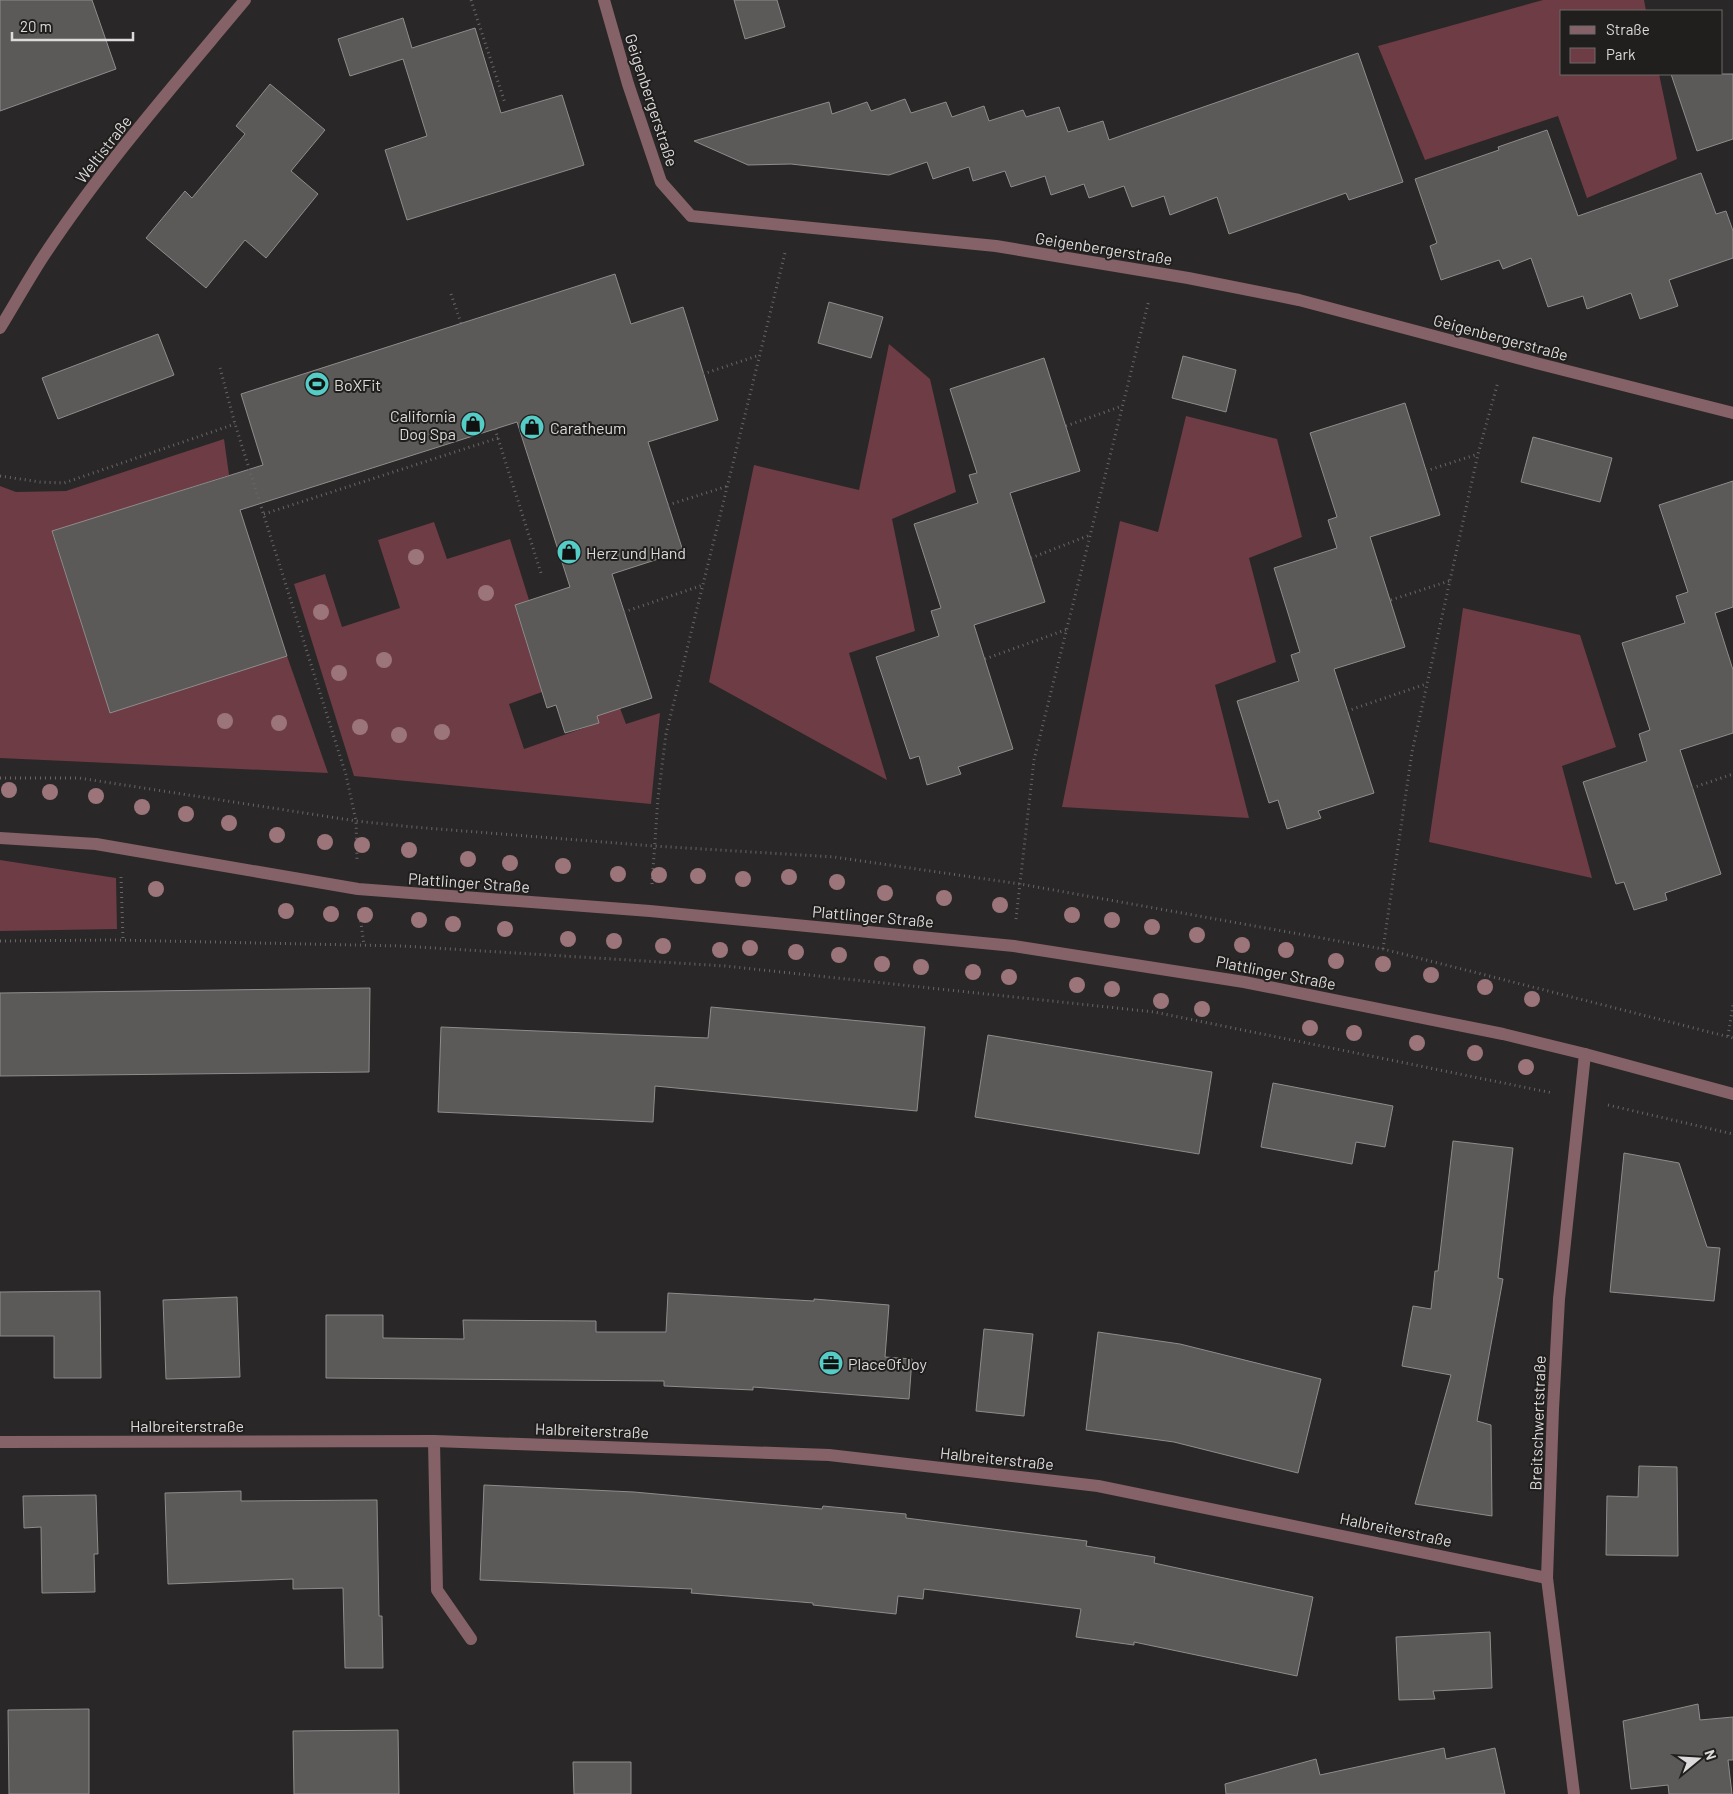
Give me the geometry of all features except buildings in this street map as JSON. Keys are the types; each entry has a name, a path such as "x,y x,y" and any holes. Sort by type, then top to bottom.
{"street":[{"name":"Weltistraße","path":"0,328 41,259 100,178 166,94 245,0"},
{"name":"Geigenbergerstraße","path":"604,0 628,84 661,182 691,216 996,246 1299,300 1733,413"},
{"name":"Plattlinger Straße","path":"0,838 96,844 358,890 650,912 1014,946 1244,982 1503,1034 1733,1094"},
{"name":"Breitschwertstraße","path":"1574,1794 1547,1578 1559,1299 1585,1054"},
{"name":"Halbreiterstraße","path":"0,1442 434,1441 829,1455 1098,1486 1547,1578"},
{"path":"434,1441 437,1590 471,1639"}],"path":[{"path":"471,0 505,103"},
{"path":"650,912 658,798 666,734 792,225"},
{"path":"1014,946 1034,760 1156,273"},
{"path":"451,294 461,324"},
{"path":"703,374 760,355"},
{"path":"1383,949 1412,752 1426,684 1478,454 1506,355"},
{"path":"220,368 235,424 346,775 356,821 358,890 364,945"},
{"path":"1066,426 1122,406"},
{"path":"0,476 40,482 64,483 235,424"},
{"path":"495,428 541,573"},
{"path":"264,514 498,438"},
{"path":"1426,471 1478,454"},
{"path":"668,504 728,486"},
{"path":"1031,558 1090,535"},
{"path":"1391,600 1450,580"},
{"path":"624,612 703,585"},
{"path":"985,659 1068,629"},
{"path":"1347,711 1426,684"},
{"path":"1692,788 1733,774"},
{"path":"0,778 79,778 356,821 654,846 834,857 1020,884 1383,949 1733,1038"},
{"path":"120,848 123,941"},
{"path":"0,941 123,941 402,946 726,966 1154,1012 1579,1098 1733,1134"},
{"path":"1728,1036 1733,1005"}],"green space":[{"path":"1543,0 1644,0 1646,10 1560,10 1560,75 1659,75 1677,159 1587,198 1558,116 1425,160 1378,46"},
{"path":"889,344 930,379 956,492 892,519 915,631 849,653 887,780 709,682 754,465 859,490"},
{"path":"1186,416 1277,439 1302,537 1249,558 1276,662 1215,685 1249,818 1062,807 1120,521 1158,532"},
{"path":"224,439 229,475 52,532 110,712 287,656 328,773 0,758 0,486 16,492 66,491"},
{"path":"434,522 447,559 510,539 529,600 515,606 542,692 509,704 524,749 598,723 595,710 618,703 626,724 660,713 651,804 354,776 294,584 325,574 342,627 400,608 378,540"},
{"path":"1463,608 1580,635 1616,747 1562,766 1592,878 1429,842"},
{"path":"0,860 116,878 117,929 0,931"}],"place":[{"name":"BoXFit","path":"317,384"},
{"name":"California Dog Spa","path":"473,424"},
{"name":"Caratheum","path":"532,427"},
{"name":"Herz und Hand","path":"569,552"},
{"name":"PlaceOfJoy","path":"831,1363"}]}
